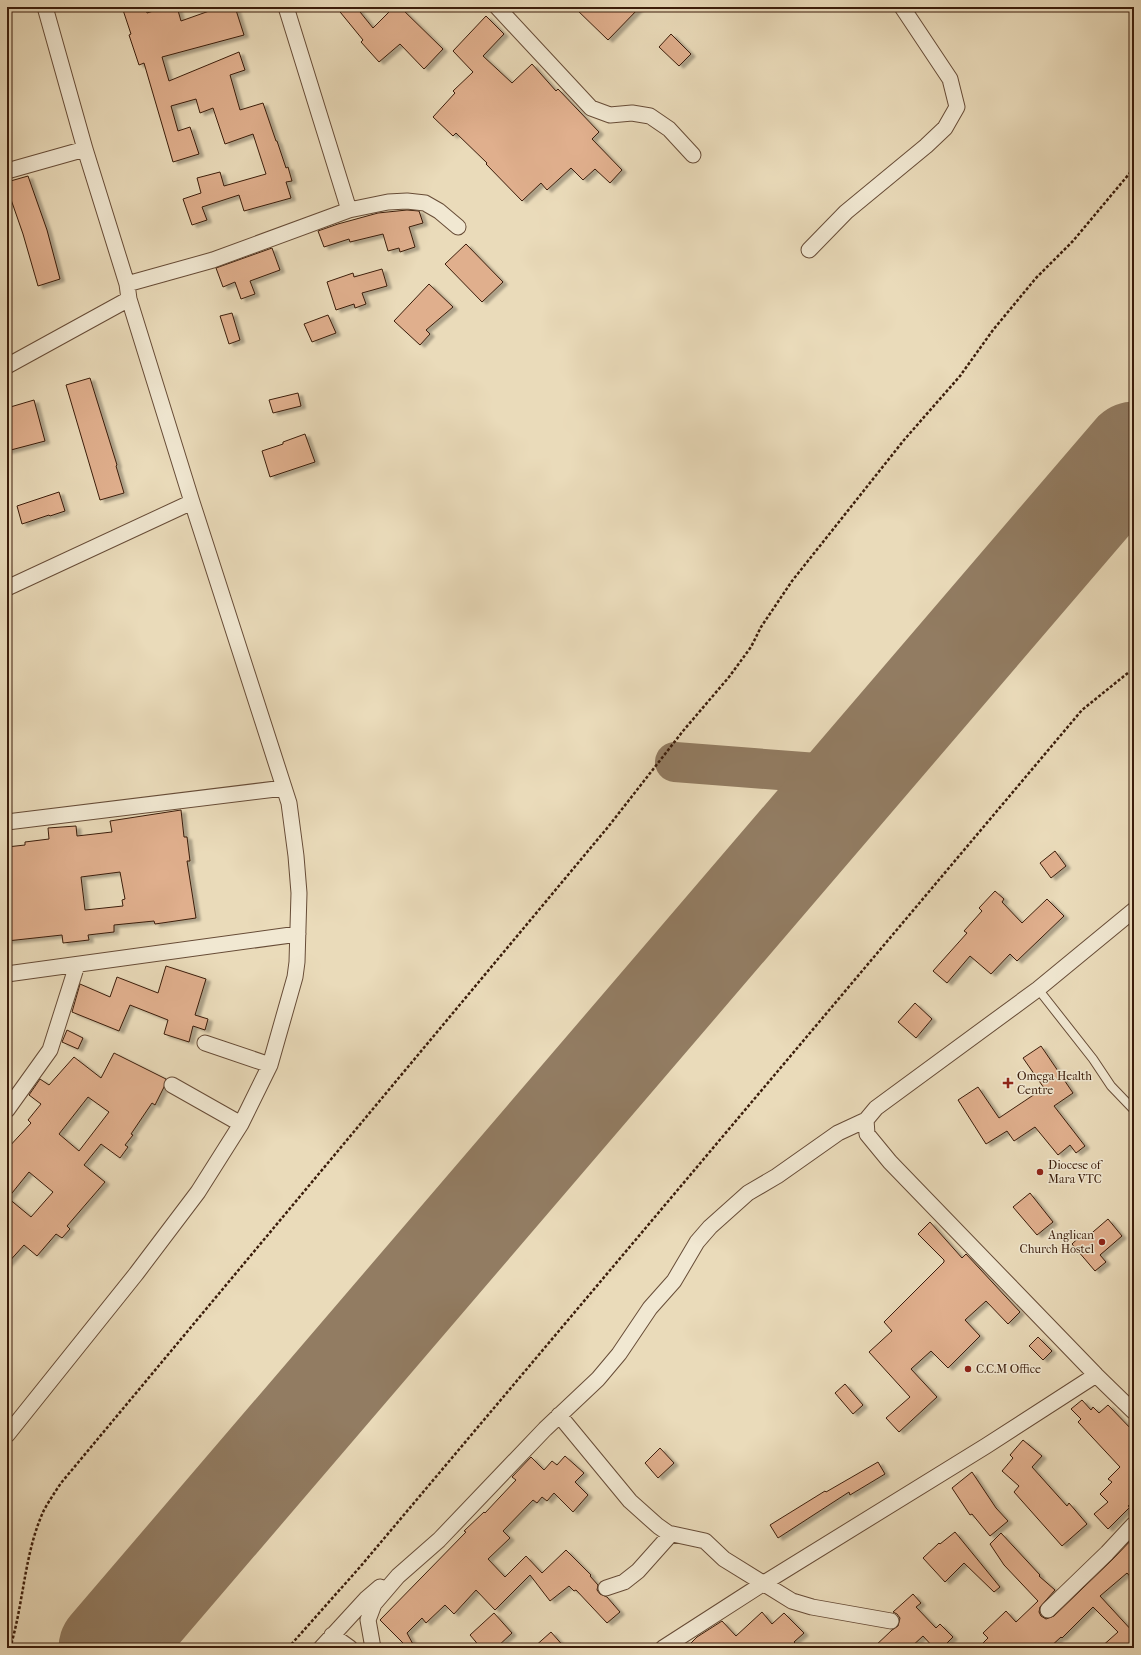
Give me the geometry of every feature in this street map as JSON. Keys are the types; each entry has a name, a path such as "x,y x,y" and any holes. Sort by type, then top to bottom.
{"street":[{"path":"10,1424 136,1274 198,1192 241,1124 270,1064 295,977 299,893 289,803 192,502 129,299 127,284 85,149 44,7"},
{"path":"286,7 349,210"},
{"path":"497,7 591,108 610,115 632,113 650,116 669,129 693,155"},
{"path":"809,250 846,212 926,146 945,128 957,107 950,79 902,7"},
{"path":"7,171 85,149"},
{"path":"127,284 214,260 349,210 388,202 407,201 425,203 439,211 458,227"},
{"path":"7,366 129,299"},
{"path":"7,588 192,502"},
{"path":"7,822 284,788"},
{"path":"373,1648 368,1620 374,1604 398,1576 439,1540 558,1415 598,1379 613,1362 650,1308 674,1281 697,1242 715,1222 748,1193 777,1176 838,1133 866,1120 876,1108 1038,989 1134,911"},
{"path":"7,974 298,934"},
{"path":"7,1110 50,1050 77,965"},
{"path":"205,1043 270,1064"},
{"path":"172,1085 241,1124"},
{"path":"866,1120 867,1134 890,1162 1096,1375 1134,1412"},
{"path":"663,1648 764,1583 986,1446 1096,1375"},
{"path":"558,1415 630,1501 658,1526 671,1534 705,1541 724,1559 792,1602 890,1621"},
{"path":"1048,1610 1107,1553 1134,1524"},
{"path":"606,1588 624,1582 635,1574 646,1564 671,1534"},
{"path":"321,1648 377,1588 398,1576"},
{"path":"332,1635 350,1648"}],"lane":[{"path":"1038,989 1093,1060 1111,1086 1134,1110"}],"path":[{"path":"10,1648 15,1632 34,1536 44,1509 61,1484 608,827 683,731 729,677 752,647 761,627 792,581 904,440 960,376 993,330 1036,278 1074,242 1134,168"},
{"path":"288,1648 365,1561 1082,710 1134,668"}],"building":[{"path":"122,7 145,7 147,13 166,7 177,7 181,21 212,10 211,7 235,7 244,35 162,57 169,81 239,52 245,70 230,75 240,110 263,103 286,168 288,167 292,181 286,182 291,198 244,211 239,195 202,207 207,220 192,225 183,199 201,193 197,178 220,172 224,186 266,174 253,134 225,144 213,108 200,113 196,99 171,106 178,131 190,127 199,154 173,162 144,63 139,65"},
{"path":"336,7 356,7 373,28 394,7 400,7 443,49 424,69 400,44 379,62 361,42 363,40"},
{"path":"574,7 640,7 608,40"},
{"path":"486,16 504,34 483,56 512,83 532,64 556,91 558,89 599,132 592,139 622,170 610,183 595,169 583,180 571,168 547,190 541,183 522,201 486,164 487,163 456,133 453,136 433,117 455,93 453,91 473,72 453,51"},
{"path":"671,34 691,54 679,66 659,47"},
{"path":"28,176 47,230 60,279 38,286 23,234 7,188 7,182"},
{"path":"407,210 419,211 423,223 409,227 415,247 400,252 399,248 388,251 383,234 350,242 349,239 324,247 318,231 378,213"},
{"path":"466,244 503,282 482,302 445,264"},
{"path":"272,248 280,270 250,281 255,294 241,299 235,282 223,287 216,268"},
{"path":"382,269 387,286 362,293 366,304 355,308 354,304 336,310 327,282 353,273 354,277"},
{"path":"429,284 453,307 426,330 430,334 420,345 394,321"},
{"path":"232,313 240,340 229,344 220,316"},
{"path":"328,315 336,333 312,342 304,324"},
{"path":"90,378 117,465 116,466 124,493 100,500 66,385"},
{"path":"298,393 301,406 273,413 269,400"},
{"path":"34,400 45,441 7,451 7,408"},
{"path":"305,434 315,462 270,477 262,451 283,444 283,442"},
{"path":"59,492 65,511 22,524 17,506"},
{"path":"181,810 184,837 187,837 190,861 187,861 196,918 155,924 154,921 114,925 114,932 88,935 89,940 63,943 62,935 7,941 7,847 25,845 25,842 49,839 48,828 76,826 77,836 112,832 110,821","holes":["120,872 125,899 122,900 123,906 85,910 81,877"]},
{"path":"1055,851 1066,866 1051,878 1040,863"},
{"path":"995,891 1004,899 1002,902 1022,923 1047,899 1064,916 1017,961 1010,954 991,974 970,956 947,983 933,971 967,933 964,931 982,911 979,908"},
{"path":"166,966 206,979 195,1015 208,1019 205,1030 193,1026 189,1042 164,1034 168,1020 130,1005 119,1031 72,1012 80,984 110,997 117,977 158,993"},
{"path":"915,1003 932,1019 916,1038 898,1022"},
{"path":"67,1030 83,1038 78,1049 62,1042"},
{"path":"1041,1046 1073,1093 1054,1106 1085,1146 1076,1153 1070,1145 1058,1155 1035,1127 1014,1141 1007,1131 986,1144 958,1100 978,1087 999,1118 1044,1088 1023,1058"},
{"path":"114,1053 166,1079 164,1087 155,1105 152,1103 131,1134 133,1135 125,1145 128,1147 120,1158 101,1144 84,1165 105,1182 67,1226 70,1229 62,1238 56,1234 37,1256 24,1245 7,1264 7,1149 31,1123 28,1120 41,1104 29,1095 40,1079 49,1085 74,1057 101,1078","holes":["88,1097 109,1112 79,1151 59,1134","29,1172 53,1192 31,1217 8,1198"]},
{"path":"1030,1193 1053,1222 1037,1235 1013,1207"},
{"path":"1108,1219 1122,1236 1100,1255 1106,1262 1095,1271 1072,1244 1083,1234 1086,1238"},
{"path":"930,1222 962,1258 966,1254 1020,1312 1008,1324 986,1301 965,1320 980,1336 948,1368 931,1351 911,1369 937,1397 899,1432 886,1418 910,1397 869,1352 892,1331 884,1322 944,1262 944,1260 918,1234"},
{"path":"1038,1337 1052,1351 1043,1360 1029,1346"},
{"path":"845,1384 863,1405 853,1414 835,1393"},
{"path":"1082,1400 1091,1410 1093,1407 1099,1413 1108,1405 1134,1432 1134,1501 1108,1529 1094,1514 1108,1502 1100,1494 1112,1482 1108,1479 1120,1467 1078,1422 1081,1419 1071,1409"},
{"path":"1023,1440 1042,1456 1032,1467 1067,1506 1069,1503 1087,1524 1062,1546 1014,1492 1019,1486 1002,1471 1013,1458 1010,1455"},
{"path":"660,1448 674,1463 658,1478 645,1463"},
{"path":"565,1456 584,1473 575,1482 588,1495 573,1512 554,1493 547,1501 542,1497 537,1503 533,1500 503,1531 510,1538 488,1559 505,1577 526,1556 542,1573 566,1550 591,1575 590,1576 598,1585 597,1590 600,1594 607,1597 620,1612 607,1623 576,1590 574,1591 569,1586 550,1601 530,1575 495,1610 476,1590 454,1614 445,1605 426,1623 422,1618 407,1633 415,1648 408,1648 380,1620 466,1532 464,1531 484,1512 485,1513 516,1480 512,1477 531,1457 544,1470 552,1461 557,1465"},
{"path":"878,1462 885,1474 850,1495 849,1492 778,1538 770,1525 825,1491 826,1492"},
{"path":"972,1472 996,1508 1008,1521 990,1536 972,1514 970,1515 952,1488"},
{"path":"955,1532 1000,1587 994,1592 964,1563 945,1582 923,1558 939,1543 940,1544"},
{"path":"1001,1533 1040,1575 1039,1576 1055,1590 1040,1607 1039,1612 1041,1616 1046,1619 1054,1616 1134,1537 1134,1581 1127,1573 1100,1596 1134,1633 1134,1648 1100,1648 1118,1632 1093,1607 1062,1638 1061,1637 1049,1648 978,1648 988,1638 983,1633 1006,1611 1016,1622 1038,1601 1004,1565 990,1544"},
{"path":"913,1594 921,1603 916,1607 936,1628 940,1624 953,1637 942,1648 934,1648 923,1636 910,1648 873,1648 898,1626 900,1618 893,1612"},
{"path":"762,1612 772,1624 784,1613 804,1633 794,1642 800,1648 686,1648 697,1637 722,1621 736,1636"},
{"path":"494,1613 512,1633 496,1648 481,1648 470,1635"},
{"path":"551,1632 565,1648 533,1648"}],"taxiway":[{"path":"675,762 856,776"}],"runway":[{"path":"109,1648 1134,452"}],"place":[{"name":"Omega Health Centre","path":"1008,1083"},
{"name":"Diocese of Mara VTC","path":"1040,1172"},
{"name":"Anglican Church Hostel","path":"1102,1242"},
{"name":"C.C.M Office","path":"968,1369"}]}
